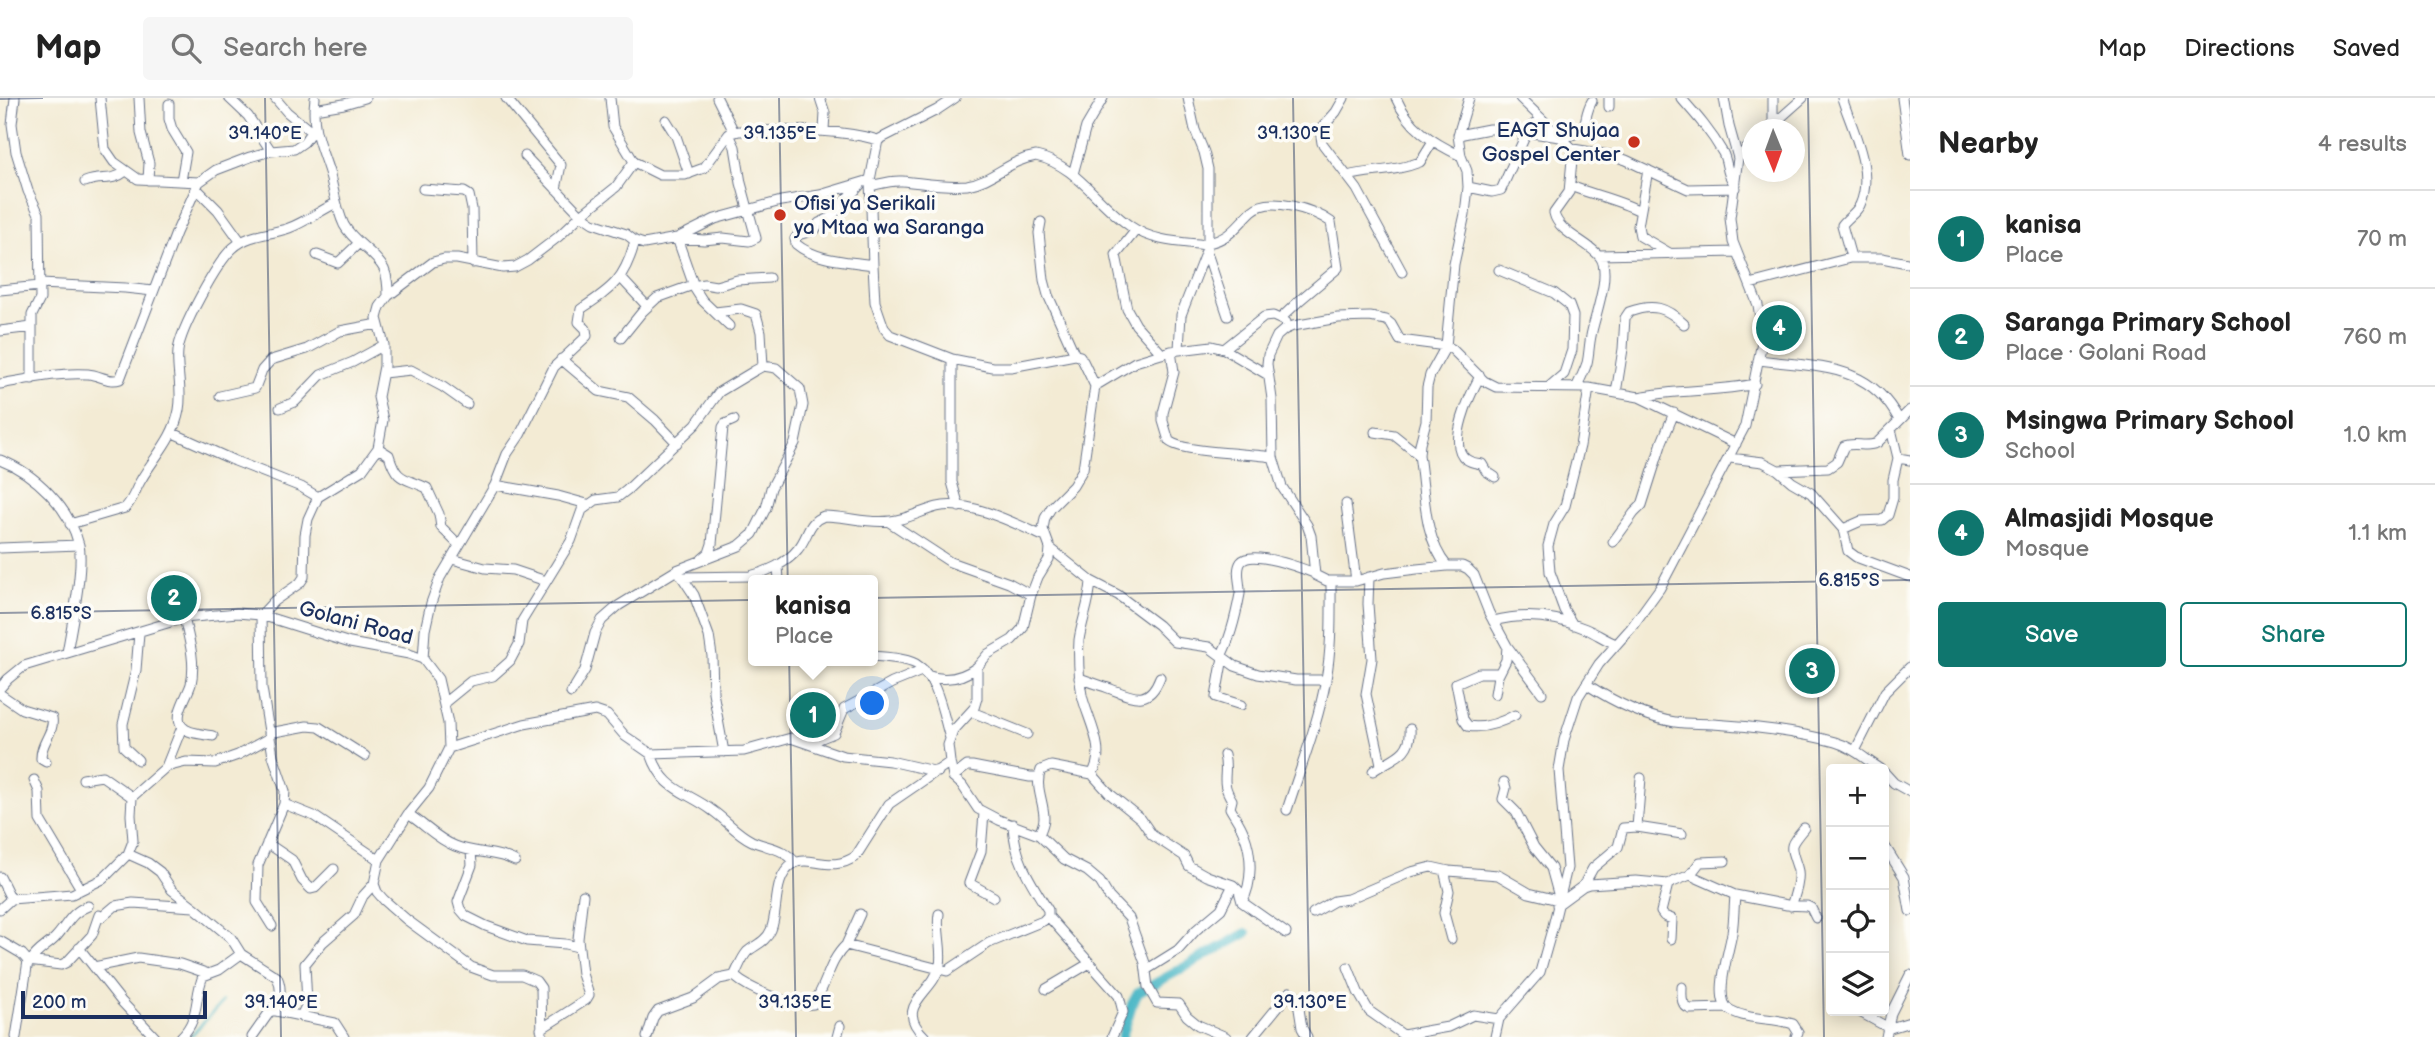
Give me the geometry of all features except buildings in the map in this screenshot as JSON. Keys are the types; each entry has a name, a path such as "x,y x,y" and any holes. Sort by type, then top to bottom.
{"street":[{"path":"15,98 12,124 16,152 28,191 39,214 40,299 32,315 32,379"},
{"path":"100,98 105,149 114,162 138,179 181,181 197,185 241,242"},
{"path":"139,98 141,133 149,163 148,180"},
{"path":"229,98 248,116 271,151"},
{"path":"275,98 313,134 328,169 344,225 358,244 383,268 388,296"},
{"path":"0,384 70,374 91,374 111,381 120,379 197,185 216,170 271,151 294,149 304,142 313,134 315,98"},
{"path":"314,109 366,98"},
{"path":"506,98 561,164 556,189"},
{"path":"610,98 613,127 634,162 660,175 689,174 704,168 731,133"},
{"path":"677,238 754,241 756,235 747,211 735,146 717,98"},
{"path":"820,98 825,113 824,130"},
{"path":"731,133 824,130 878,140 955,98"},
{"path":"1073,174 1086,127 1103,98"},
{"path":"1188,98 1208,169 1207,246 1228,316"},
{"path":"1345,98 1320,130 1322,143 1370,209 1402,272"},
{"path":"1396,98 1405,116 1416,129 1461,156"},
{"path":"1447,566 1438,555 1432,540 1419,455 1426,421 1427,387 1446,346 1454,264 1465,214 1467,171 1461,156 1458,135 1469,98"},
{"path":"1520,98 1573,149 1610,155 1688,189 1735,186"},
{"path":"1681,98 1710,130 1726,158 1729,177 1735,186"},
{"path":"1495,1037 1499,1019 1540,972 1567,868 1559,770 1573,709 1586,684 1660,588 1745,426 1763,337 1758,305 1733,243 1730,218 1738,158 1724,98"},
{"path":"1771,119 1773,98"},
{"path":"1779,119 1803,98"},
{"path":"1842,98 1859,142 1863,164 1864,188 1860,205 1842,225 1851,257"},
{"path":"1902,98 1907,115 1910,151"},
{"path":"1458,135 1489,129 1561,138 1575,135 1583,127 1592,101"},
{"path":"169,104 172,129 186,152 181,181"},
{"path":"1468,187 1492,192 1501,190 1527,132 1541,118"},
{"path":"666,120 676,136 689,174"},
{"path":"878,140 867,183 875,302 884,328 890,335 953,359 992,367 1011,367 1080,356 1095,386 1083,469 1073,486 1045,518 1045,537 1050,548 1091,581 1118,595 1158,625 1175,642 1209,648 1235,666 1258,674 1296,680 1326,680"},
{"path":"1347,176 1411,166 1420,162 1433,141"},
{"path":"1573,149 1570,186 1554,213 1555,219 1599,255 1603,266 1600,304 1591,335 1588,360 1576,388"},
{"path":"1738,158 1742,154"},
{"path":"525,156 581,215 593,223 626,234 635,242 652,244 677,238 715,219 781,201 820,195 867,183 903,181 955,186 979,182 995,176 1014,162 1036,156 1073,174 1111,212 1136,230 1166,241 1207,246 1228,236 1254,208 1278,204 1304,209 1331,222 1338,268 1280,319"},
{"path":"272,926 257,902 258,865 284,804 284,785 276,768 260,668 261,615 304,577 305,536 308,519 318,497 362,470 378,448 383,430 378,397 383,373 384,345 378,324 380,307 388,296 433,262 444,259 473,262 487,267 514,267 558,237 616,187 634,162"},
{"path":"1648,170 1638,226 1640,236 1671,254"},
{"path":"85,183 102,177 115,179 126,171"},
{"path":"867,183 844,200 830,218 819,223 815,229 798,234 795,239 802,249 822,256 873,265"},
{"path":"1570,186 1626,203 1640,211"},
{"path":"423,189 464,192 469,195 472,209 473,262"},
{"path":"70,524 125,508 173,433 181,393 177,355 179,343 215,271 232,249 241,242 264,233 287,229 336,203"},
{"path":"1041,222 1039,233 1044,280 1075,355"},
{"path":"1136,230 1116,255 1127,309 1136,325 1171,352"},
{"path":"677,238 693,285 702,300 729,326"},
{"path":"423,659 425,630 432,596 440,578 495,485 507,454 520,435 548,377 561,359 584,342 587,336 586,329 579,322 581,309 600,297 620,277 628,265 635,242"},
{"path":"317,255 338,263 358,244"},
{"path":"1207,246 1181,315 1171,352 1174,372 1163,413 1169,441 1181,446 1225,453 1241,452 1273,457"},
{"path":"1599,255 1737,252"},
{"path":"1750,284 1851,257 1882,258 1907,263"},
{"path":"1499,270 1554,293 1569,305 1573,316 1572,350 1564,374 1550,386"},
{"path":"620,277 648,306"},
{"path":"621,338 648,306 662,295 693,285 716,286 737,280 769,278"},
{"path":"0,290 40,285 153,291"},
{"path":"1616,393 1625,318 1629,312 1652,307 1671,312 1684,324"},
{"path":"715,312 741,309 756,314 761,332 762,366"},
{"path":"1223,349 1268,315 1293,326"},
{"path":"1314,573 1311,536 1307,525 1282,487 1273,457 1268,355 1277,335 1293,326 1338,318 1370,317 1386,320 1400,340 1446,346 1496,387 1589,388 1639,397 1736,444"},
{"path":"220,397 256,388 262,370 271,360 307,349 340,331 378,324"},
{"path":"0,331 32,327"},
{"path":"281,408 295,402 321,375 384,345"},
{"path":"1095,386 1135,362 1171,352 1212,346 1223,349 1268,375"},
{"path":"561,359 594,388 605,393 622,395 635,402 677,443"},
{"path":"953,359 952,482 959,507"},
{"path":"1760,360 1847,372 1874,387 1884,396 1899,420"},
{"path":"444,703 471,681 493,676 510,661 519,644 522,621 571,541 578,516 587,504 618,497 627,490 696,424 719,392 762,366 776,368 800,389 803,405 795,443 771,488 766,508 753,534 739,546 701,561 628,599 602,620 595,633 585,670 571,693"},
{"path":"383,373 411,370 467,404"},
{"path":"1480,376 1464,411 1460,447 1467,460 1482,464 1486,471 1495,477"},
{"path":"1639,397 1755,384"},
{"path":"1573,625 1564,610 1550,572 1548,545 1554,524 1565,506 1580,446 1589,388"},
{"path":"1778,470 1823,470 1838,462 1844,446 1871,446 1885,436 1910,410"},
{"path":"1613,542 1642,505 1674,413"},
{"path":"701,561 709,553 712,544 723,427 734,420"},
{"path":"1843,529 1861,521 1882,520 1888,515 1898,458 1891,429"},
{"path":"1375,432 1394,435 1419,455"},
{"path":"173,433 235,461 301,486 318,497"},
{"path":"378,448 389,455 399,476 427,488 439,514 441,527 459,545"},
{"path":"1730,458 1763,462 1778,470 1811,493 1843,529 1849,551 1856,557 1910,577"},
{"path":"1898,458 1910,460"},
{"path":"0,460 40,484 70,524 79,545 76,594 66,653"},
{"path":"495,485 587,504"},
{"path":"1346,504 1356,581"},
{"path":"753,575 778,566 800,547 810,525 816,519 833,516 889,522 937,507 959,507 1008,520 1045,537"},
{"path":"889,522 950,562 1009,583 1031,595"},
{"path":"0,548 79,545"},
{"path":"809,743 834,733 844,709 892,683 925,673 941,678 964,676 977,667 988,653 1019,634 1026,620 1038,577 1049,559 1050,548"},
{"path":"1241,705 1216,698 1222,657 1240,594 1239,568 1246,558 1273,560 1314,573 1322,580 1331,582 1356,581 1403,570 1462,566 1474,575 1493,621 1507,646 1542,693"},
{"path":"452,559 485,568 513,570 546,581"},
{"path":"778,566 779,575"},
{"path":"680,573 748,576"},
{"path":"680,573 694,595 709,636 713,692 724,752"},
{"path":"1369,577 1372,659 1366,694 1381,764"},
{"path":"1091,581 1079,640 1079,678 1096,742 1098,760 1092,774"},
{"path":"1287,810 1308,750 1326,680 1330,643 1331,582"},
{"name":"Golani Road","path":"0,688 24,666 184,618 237,613 261,615 350,643 423,659 438,679 448,723 449,748"},
{"path":"1493,621 1521,615 1546,618 1587,629 1616,644"},
{"path":"166,767 182,727 179,715 190,687 193,664 184,618"},
{"path":"138,760 124,747 123,724 136,670 139,633"},
{"path":"1495,694 1499,673 1506,660 1507,646"},
{"path":"878,657 914,663 925,673 933,687 950,738"},
{"path":"977,667 977,698 972,712 953,731 948,745 953,777 984,813 1039,835 1063,859 1087,871 1100,882 1108,897 1129,918 1149,987 1157,1003 1179,1004 1187,1016 1198,1025 1226,1037"},
{"path":"1855,751 1885,692 1910,667"},
{"path":"1499,673 1479,673 1456,683 1463,719 1468,726 1475,727 1504,721 1515,715"},
{"path":"1079,678 1133,698 1153,692 1160,677"},
{"path":"1586,684 1615,702 1658,718 1784,732 1836,742 1873,764"},
{"path":"0,694 22,709 52,718 52,728 40,753 46,762"},
{"path":"302,1014 307,1000 304,986 305,964 323,942 354,915 363,896 374,884 379,860 408,814 429,788 449,748 524,724 595,710 607,715 625,736 651,754 657,771 681,793 710,808 750,841 784,852 795,862 831,865 849,861 856,856 889,804 950,762"},
{"path":"972,712 1027,734"},
{"path":"0,909 11,899 76,891 103,879 128,854 133,841 132,797 142,785 166,767 186,762 215,763 238,755 270,736 307,726 319,727 365,756"},
{"path":"182,727 213,736"},
{"path":"1373,771 1381,764 1403,754 1410,740 1410,729"},
{"path":"651,754 744,751 791,738 843,756 890,761 938,772"},
{"path":"1224,755 1225,790 1232,800 1230,808 1245,835 1248,853 1250,885 1242,902"},
{"path":"953,777 967,766 1026,777 1038,776"},
{"path":"1039,835 1044,816 1038,776 1041,770 1051,766 1092,774 1110,794 1141,819 1152,835 1184,856 1189,866 1233,885 1239,891 1242,902 1286,933"},
{"path":"83,779 102,776 132,797"},
{"path":"1637,827 1641,778"},
{"path":"1889,778 1910,792"},
{"path":"34,780 39,791 40,820 76,891 88,906 102,917"},
{"path":"1504,782 1506,788 1503,799 1516,812 1534,848 1551,868 1558,901"},
{"path":"284,804 314,816 379,860"},
{"path":"984,813 981,850 969,883 994,897"},
{"path":"408,814 441,839 471,851 501,855 515,861"},
{"path":"1013,824 1013,841 1020,864 1048,910 1048,916 1114,989 1121,1003 1123,1012 1112,1037"},
{"path":"1583,886 1593,869 1618,847 1623,828 1637,827 1682,834"},
{"path":"1791,906 1798,873 1791,847 1804,828"},
{"path":"267,843 292,860 302,880 311,889 334,869"},
{"path":"471,851 472,865 458,902 466,916 527,941 578,947"},
{"path":"1889,853 1904,877 1910,911"},
{"path":"128,854 160,872 172,890 230,939 241,954 277,977 281,991 278,1001 252,1037"},
{"path":"1313,913 1324,905 1431,867 1498,875 1529,893 1558,901 1583,886 1608,881 1668,884 1690,875 1700,862 1726,861"},
{"path":"734,976 745,954 769,934 782,877 795,862"},
{"path":"1444,870 1449,891 1444,913 1451,939"},
{"path":"1690,875 1735,895 1791,906 1807,906 1816,918"},
{"path":"0,877 11,899"},
{"path":"374,884 377,892 407,920 471,967 493,975 522,975 536,981 541,988 540,1034"},
{"path":"1668,884 1661,912 1672,919 1671,939"},
{"path":"1146,970 1178,950 1221,909 1233,885"},
{"path":"540,1034 589,995 582,974 578,947 583,895"},
{"path":"1726,1008 1723,975 1734,924 1735,895"},
{"path":"0,941 30,961 61,965 92,935 102,917 115,906 133,903 194,907"},
{"path":"16,1037 30,961 55,938 72,915 88,906"},
{"path":"647,1037 653,1018 659,1011 693,998 719,979 734,976 771,995 795,1003 813,1004 836,955 846,945 860,914"},
{"path":"925,1037 914,1027 912,1010 939,970 939,914"},
{"path":"846,945 947,971 989,943 1043,921 1048,916"},
{"path":"79,948 121,1001 155,1037"},
{"path":"181,1037 196,1015 201,981 206,974 219,970 241,954"},
{"path":"94,967 138,958 180,964 206,974"},
{"path":"1046,989 1090,963"},
{"path":"1348,967 1369,1011 1403,1035 1448,1027 1474,1015 1499,1019"},
{"path":"1886,1031 1891,1013 1910,975"},
{"path":"1682,987 1685,1007 1726,1008 1746,1016 1787,1022 1793,1024 1800,1035"},
{"path":"1253,1037 1290,992 1297,996 1302,1028 1307,1037"},
{"path":"271,1010 302,1014 335,1023 344,1037"},
{"path":"1865,1016 1886,1031"},
{"path":"1886,1031 1910,1022"},
{"path":"1195,1037 1198,1025"},
{"path":"837,1037 840,1026"}],"waterway":[{"path":"1122,1037 1138,993 1246,933"},
{"path":"190,1037 223,1001"}],"place":[{"name":"EAGT Shujaa Gospel Center","path":"1634,142"},
{"name":"Ofisi ya Serikali ya Mtaa wa Saranga","path":"780,215"},
{"name":"Almasjidi Mosque","path":"1779,328"},
{"name":"Saranga Primary School","path":"174,598"},
{"name":"Msingwa Primary School","path":"1812,671"},
{"name":"kanisa","path":"813,715"}]}
